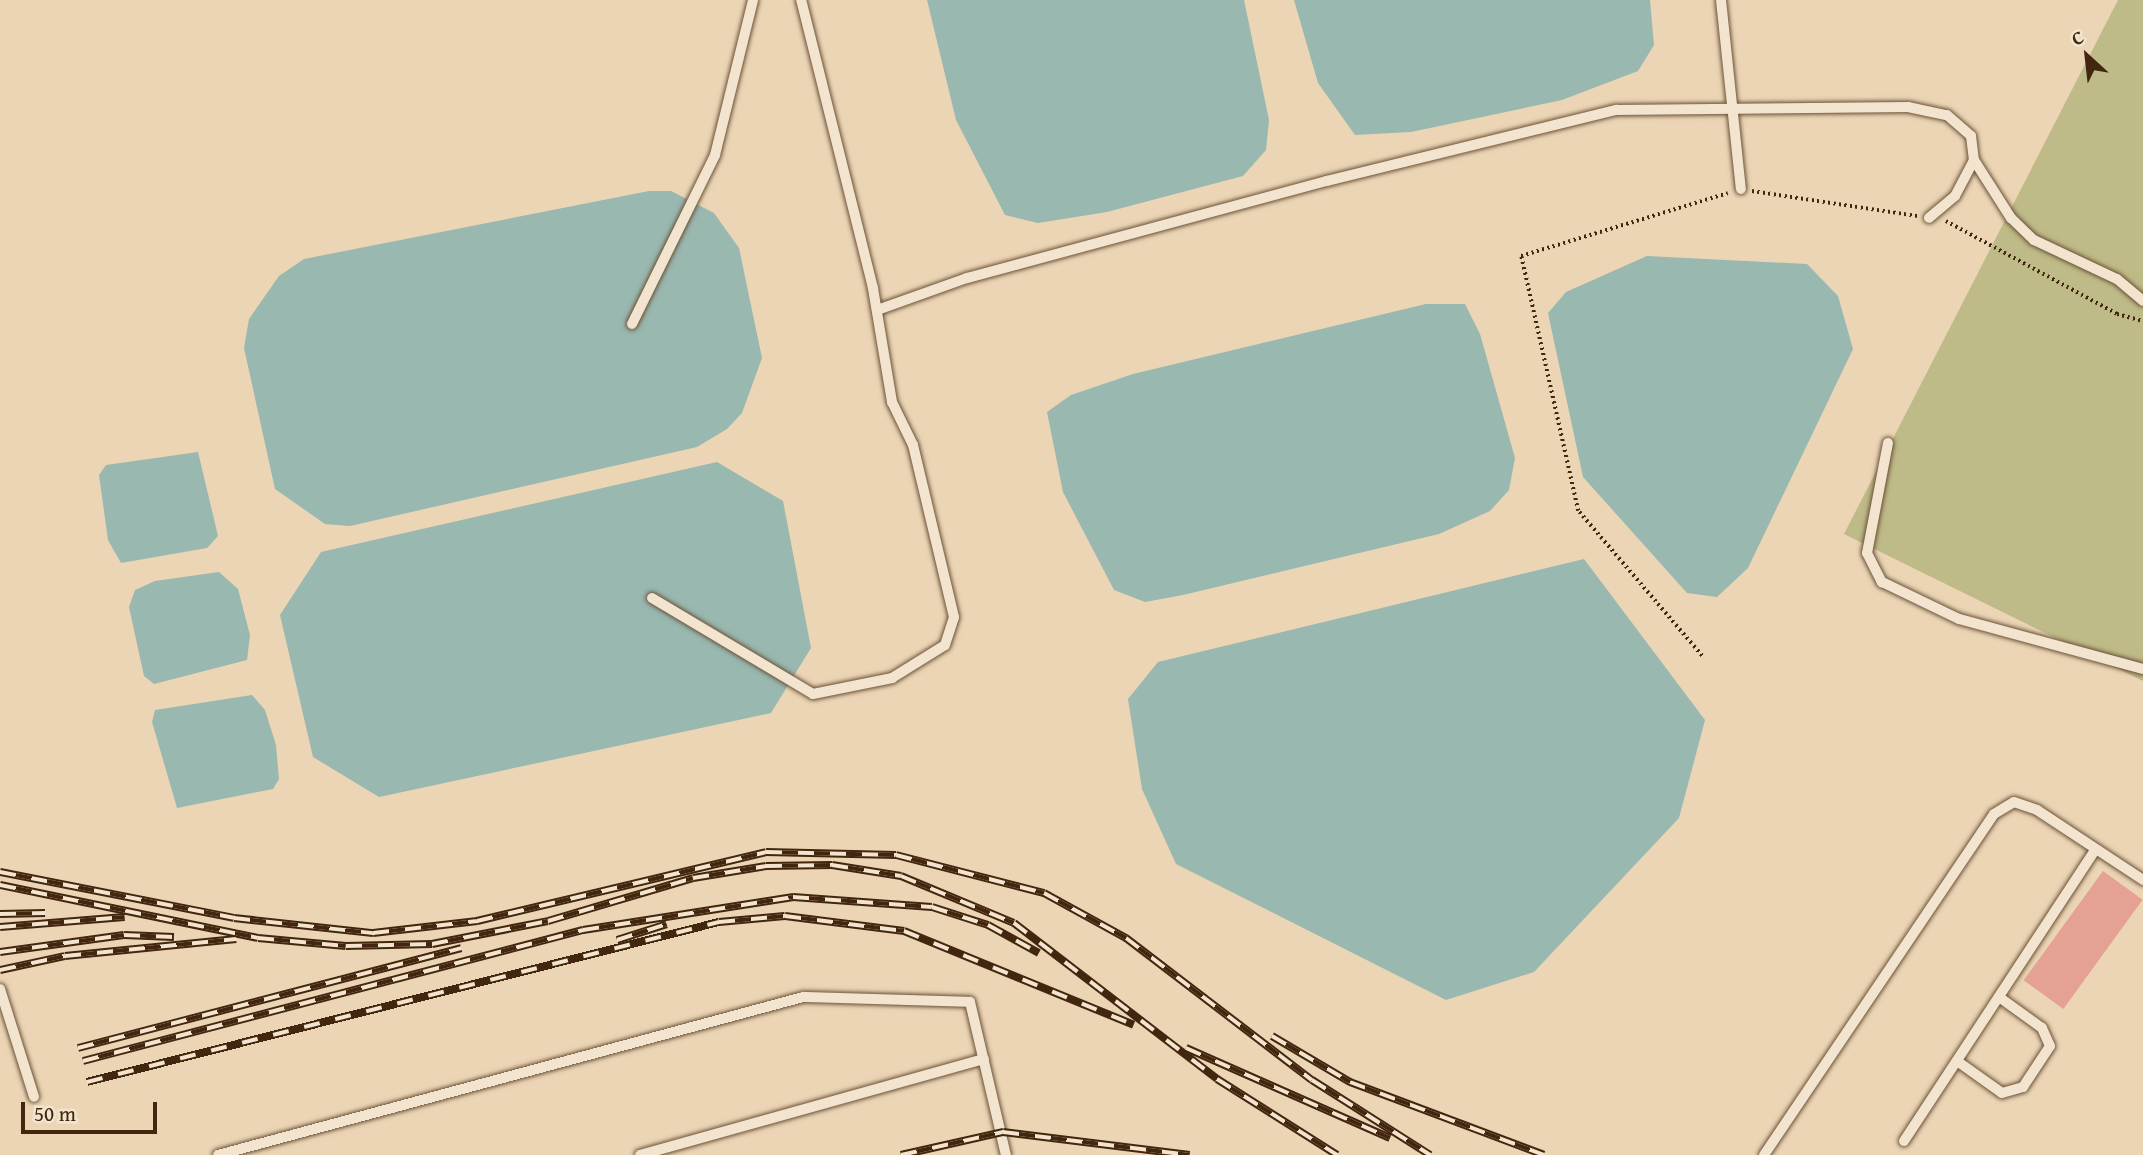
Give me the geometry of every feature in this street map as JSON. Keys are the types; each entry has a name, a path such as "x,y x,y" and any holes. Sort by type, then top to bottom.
{"lane":[{"path":"632,324 715,155 753,0"},
{"path":"652,598 813,694 892,678 945,645 954,617 913,445 892,402 877,310 801,0"},
{"path":"1721,0 1741,189"},
{"path":"877,310 967,278 1016,270 1327,181 1616,110 1908,107 1947,115 1970,136 1974,160 2011,218 2034,240 2117,279 2143,301"},
{"path":"1929,218 1955,196 1974,160"},
{"path":"1888,443 1867,553 1882,582 1959,619 2143,669"},
{"path":"1763,1155 1994,814 2014,802 2096,849 2143,880"},
{"path":"1904,1141 2096,849"},
{"path":"0,989 2,1003 34,1097"},
{"path":"218,1155 803,997 971,1002 1006,1155"},
{"path":"1957,1061 2002,1093 2023,1087 2050,1046 2042,1027 1999,997"},
{"path":"640,1155 984,1059"}],"path":[{"path":"1702,656 1578,511 1521,256 1741,189 1947,221 2118,314 2143,321"}],"shaded area":[{"path":"2118,0 2143,0 2143,681 1844,534"}],"water":[{"path":"927,0 1244,0 1269,120 1266,150 1243,176 1107,212 1038,223 1005,215 956,120"},
{"path":"1294,0 1650,0 1654,45 1638,71 1562,100 1411,132 1355,135 1318,83"},
{"path":"649,191 671,191 714,213 739,248 762,358 742,413 727,429 697,447 350,526 325,524 275,489 244,348 249,319 279,276 304,259"},
{"path":"1647,256 1807,264 1838,296 1853,349 1748,568 1717,597 1687,593 1583,477 1548,313 1566,292"},
{"path":"1426,304 1465,304 1480,334 1515,458 1509,490 1490,511 1439,534 1183,595 1145,602 1114,590 1063,492 1047,412 1071,395 1133,374"},
{"path":"198,452 218,536 207,548 121,563 108,540 99,475 106,465"},
{"path":"717,462 783,501 811,648 771,713 379,797 313,757 280,615 321,552"},
{"path":"1584,559 1705,720 1679,818 1534,972 1446,1000 1176,864 1142,789 1128,699 1158,662"},
{"path":"219,572 238,589 250,635 247,660 154,684 144,676 129,607 135,590 155,581"},
{"path":"252,695 265,710 276,745 279,779 273,789 177,808 152,722 155,710"}],"building":[{"path":"2103,871 2143,900 2063,1009 2024,980"}],"railway":[{"path":"0,872 234,918 373,933 477,921 766,852 896,855 1044,893 1126,938 1312,1080 1430,1155"},
{"path":"0,885 258,938 346,946 432,944 548,921 693,878 766,866 832,865 901,876 1014,923 1217,1079 1337,1155"},
{"path":"83,1061 583,930 793,897 932,907 988,925 1039,953"},
{"path":"0,914 45,913"},
{"path":"87,1082 719,922 785,916 904,931 1134,1025"},
{"path":"0,927 125,917"},
{"path":"617,940 667,924"},
{"path":"0,952 124,935 174,937"},
{"path":"0,970 65,956 236,939"},
{"path":"78,1048 461,948"},
{"path":"1272,1036 1350,1082 1544,1155"},
{"path":"1186,1048 1390,1138"},
{"path":"901,1155 1003,1132 1190,1155"}]}
